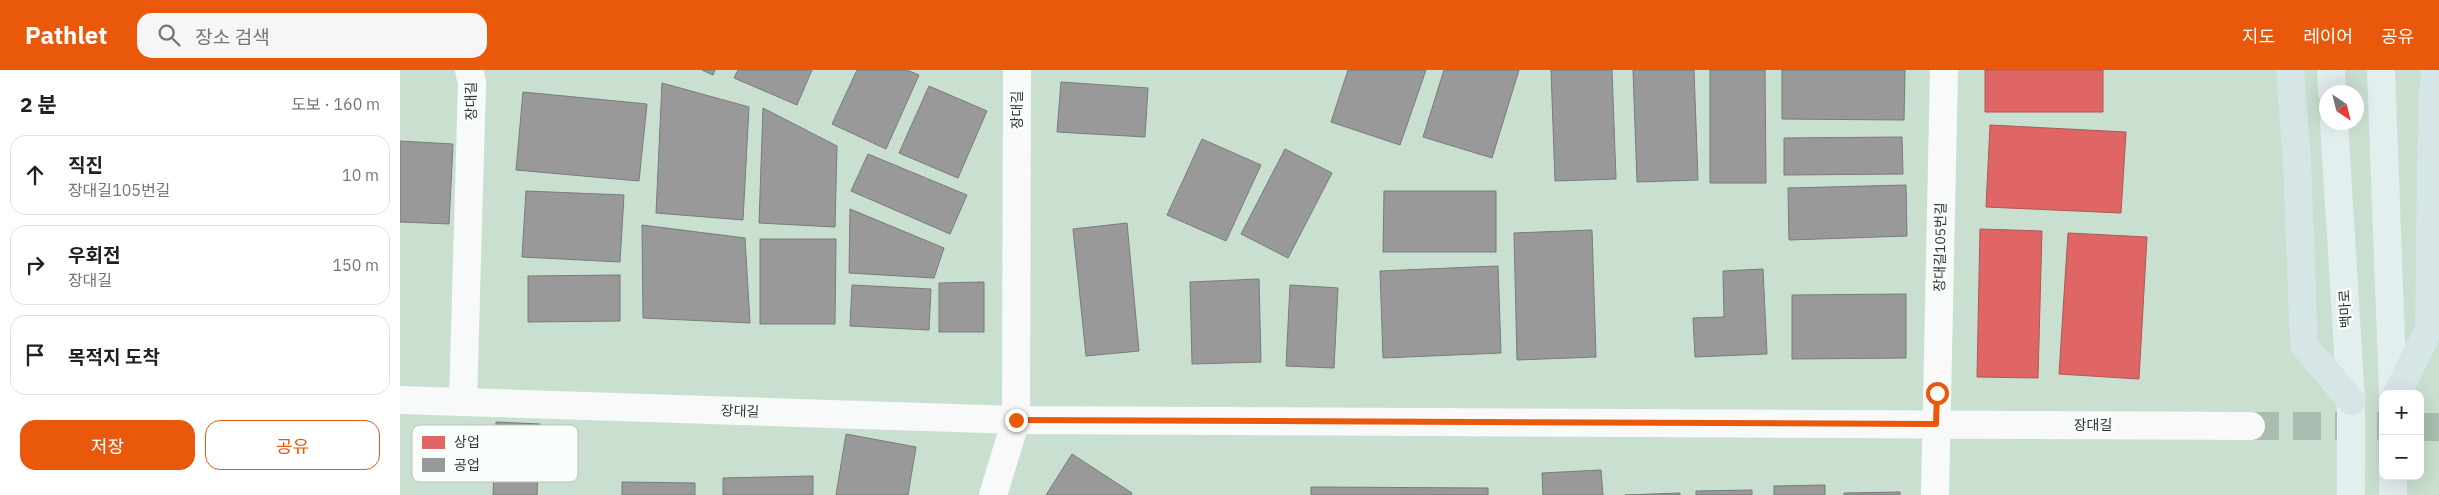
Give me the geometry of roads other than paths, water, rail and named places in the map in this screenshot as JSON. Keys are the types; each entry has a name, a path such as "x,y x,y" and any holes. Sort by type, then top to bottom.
{"highway":[{"path":"2290,70 2297,162 2304,345 2351,401"},
{"path":"2399,390 2429,329 2432,103 2435,70"}],"main road":[{"path":"2331,70 2332,85"},
{"path":"2380,70 2393,390"},
{"name":"백마로","path":"2334,130 2351,401 2351,495"},
{"path":"2393,480 2393,495"}],"street":[{"name":"장대길","path":"463,402 472,84 469,70"},
{"name":"장대길","path":"1016,420 1017,70"},
{"name":"장대길105번길","path":"1936,424 1944,70"},
{"name":"장대길","path":"400,400 1016,420 2250,426"},
{"path":"992,495 1016,420"},
{"path":"1935,495 1936,424"}],"tunnel":[{"path":"2251,426 2379,426"},
{"path":"2424,427 2439,427"}]}
